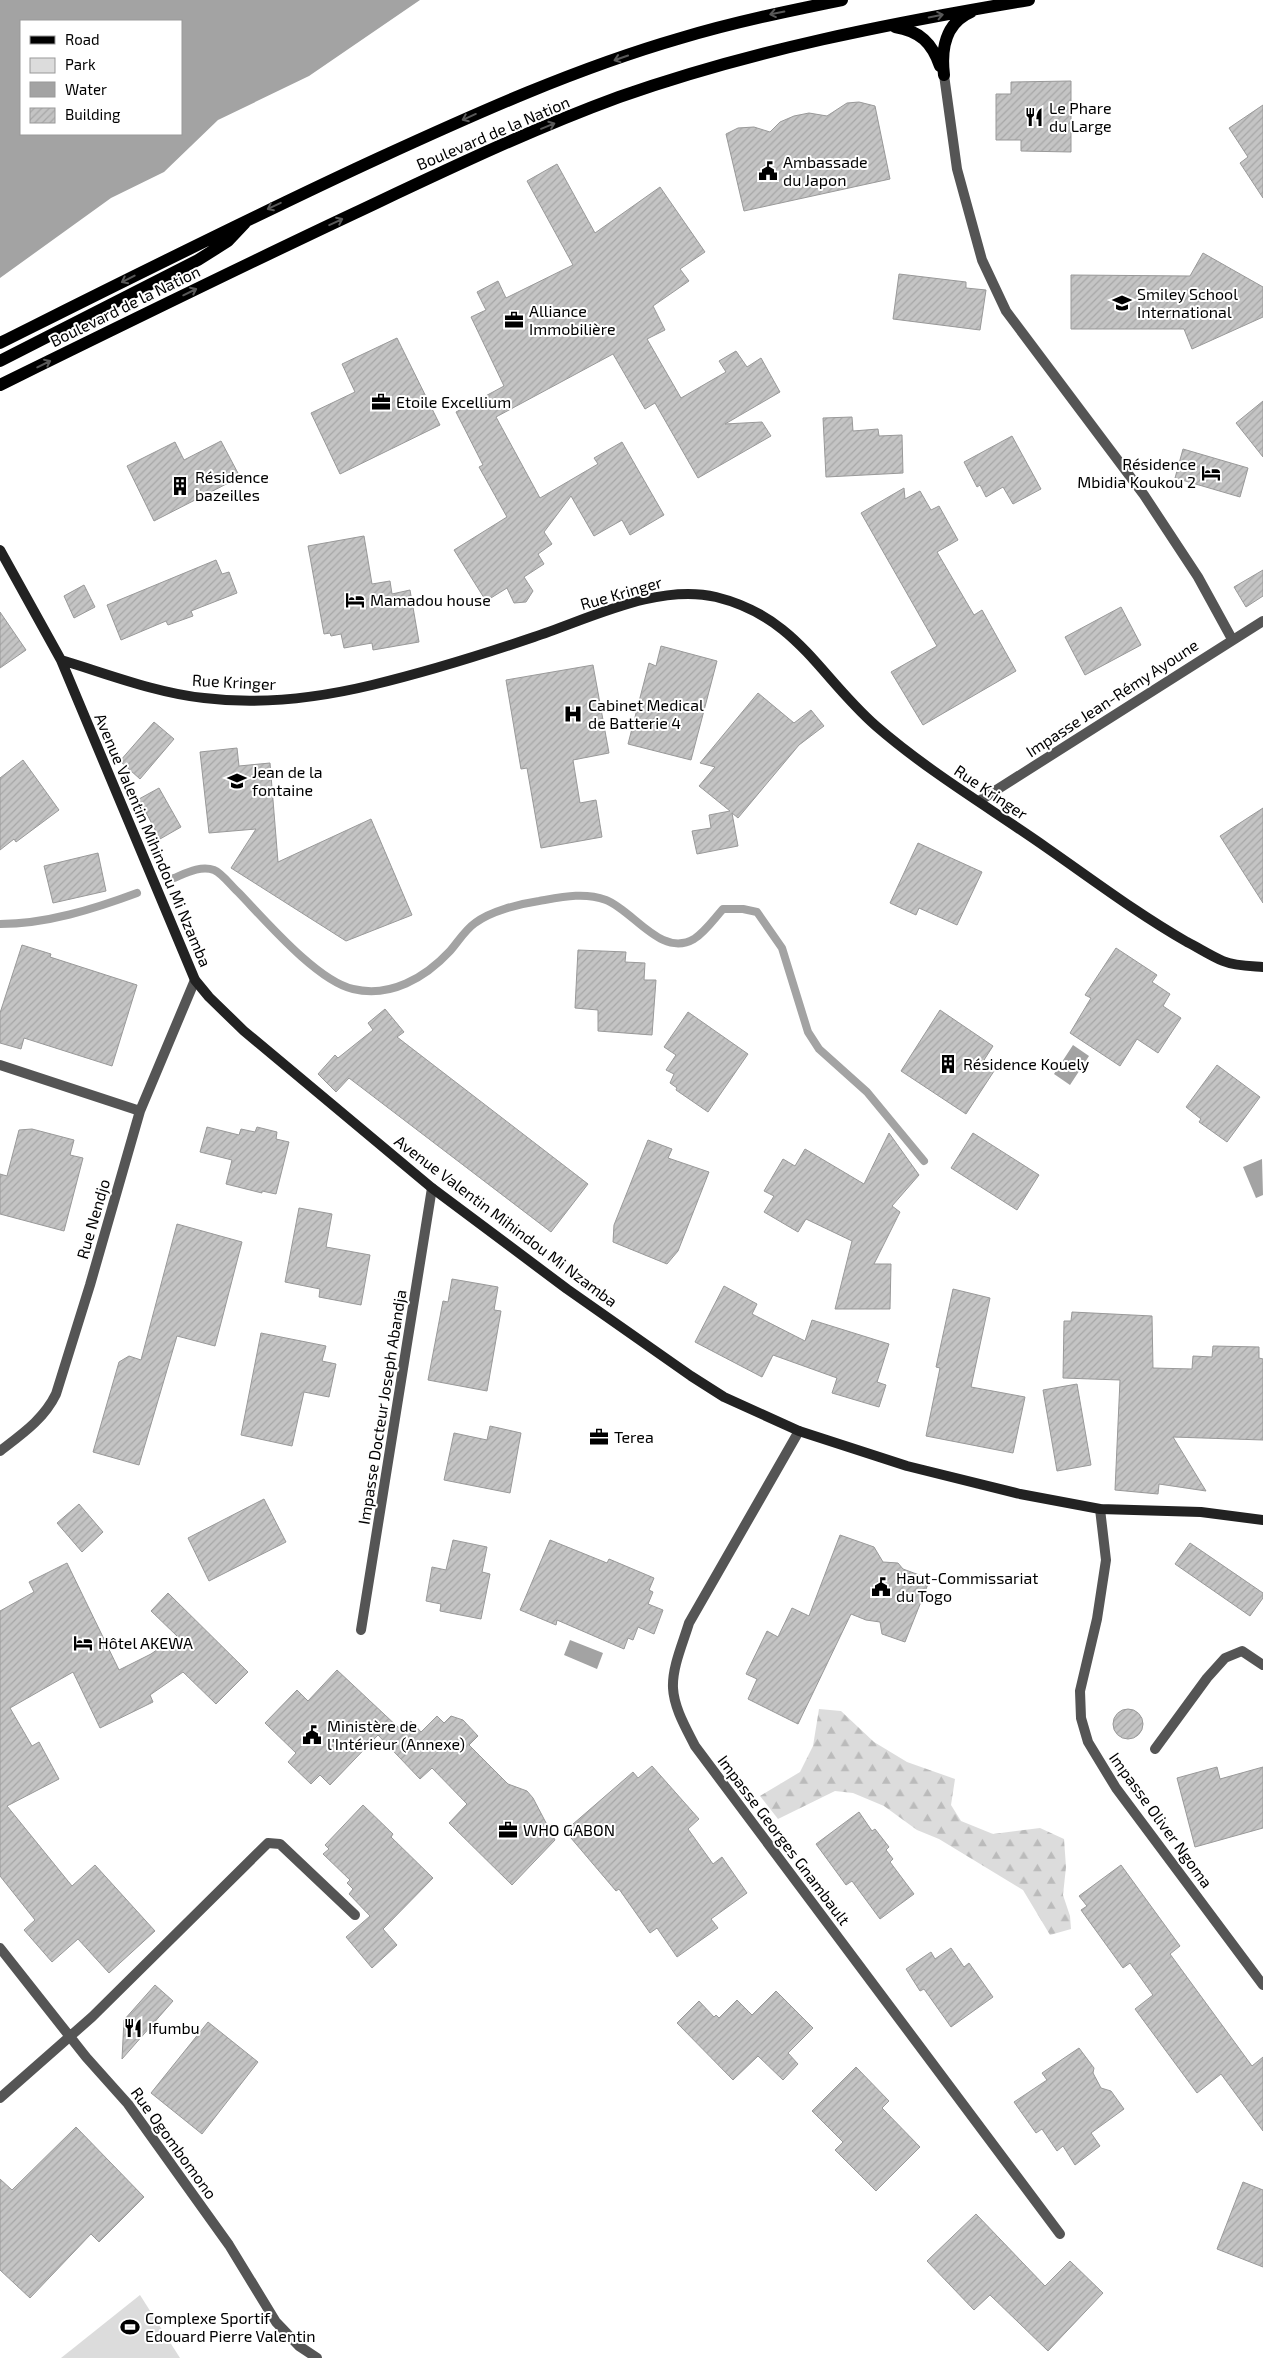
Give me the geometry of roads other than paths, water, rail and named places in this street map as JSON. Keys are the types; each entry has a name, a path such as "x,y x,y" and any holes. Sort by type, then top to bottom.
{"main road":[{"name":"Boulevard de la Nation","path":"0,343 250,218 482,111 602,64 680,38 768,15 842,0"},
{"name":"Boulevard de la Nation","path":"0,385 432,177 547,126 619,98 698,72 798,44 1029,0"},
{"path":"944,76 942,59 949,32 965,15 982,8"},
{"path":"890,26 913,31 924,37 932,46 944,76"},
{"path":"0,361 198,260 228,241 250,218"}],"street":[{"path":"944,76 957,169 982,260 1006,310 1144,495 1198,577 1232,639"},
{"name":"Avenue Valentin Mihindou Mi Nzamba","path":"0,550 61,660 195,980 209,997 244,1031 432,1188 567,1289 691,1376 732,1401 799,1431 907,1466 1020,1494 1100,1509 1201,1512 1263,1520"},
{"name":"Rue Kringer","path":"61,660 169,692 203,698 284,700 370,686 525,640 608,611 650,599 676,593 713,596 763,615 792,636 835,685 874,725 979,801 1167,930 1226,962 1263,967"},
{"name":"Impasse Jean-Rémy Ayoune","path":"979,801 1263,621"},
{"name":"Rue Nendjo","path":"0,1450 35,1423 49,1407 56,1394 90,1285 140,1111 195,980"},
{"path":"0,1065 140,1111"},
{"name":"Impasse Docteur Joseph Abandja","path":"361,1630 432,1188"},
{"name":"Impasse Georges Gnambault","path":"799,1431 689,1623 678,1657 673,1687 679,1712 695,1746 1060,2234"},
{"name":"Impasse Oliver Ngoma","path":"1100,1509 1106,1560 1098,1619 1080,1691 1081,1718 1088,1742 1116,1788 1263,1985"},
{"path":"1155,1749 1207,1678 1225,1658 1242,1651 1263,1665"},
{"path":"0,2098 71,2037 268,1843 280,1844 355,1915"},
{"name":"Rue Ogombomono","path":"0,1948 148,2131 230,2245 276,2322 299,2346 318,2358"}],"water":[{"path":"0,0 420,0 309,76 218,120 164,172 111,198 0,278"},
{"path":"1073,1045 1089,1056 1070,1085 1054,1074"},
{"path":"1262,1159 1263,1195 1256,1198 1243,1167"},
{"path":"570,1640 603,1653 597,1669 564,1655"}],"waterway":[{"path":"174,878 199,869 214,870 227,880 277,933 308,962 339,984 367,991 380,991 406,984 430,970 475,923 497,912 531,902 573,896 589,896 606,900 627,913 659,938 670,942 682,943 698,936 723,909 743,909 757,912 782,948 808,1032 819,1049 867,1092 924,1161"},
{"path":"0,924 35,921 70,914 104,905 137,893"}],"place":[{"name":"Le Phare du Large","path":"1034,117"},
{"name":"Ambassade du Japon","path":"768,171"},
{"name":"Smiley School International","path":"1122,303"},
{"name":"Alliance Immobilière","path":"514,320"},
{"name":"Etoile Excellium","path":"381,402"},
{"name":"Résidence Mbidia Koukou 2","path":"1211,473"},
{"name":"Résidence bazeilles","path":"180,486"},
{"name":"Mamadou house","path":"355,600"},
{"name":"Cabinet Medical de Batterie 4","path":"573,714"},
{"name":"Jean de la fontaine","path":"237,781"},
{"name":"Résidence Kouely","path":"948,1064"},
{"name":"Terea","path":"599,1437"},
{"name":"Haut-Commissariat du Togo","path":"881,1587"},
{"name":"Hôtel AKEWA","path":"83,1643"},
{"name":"Ministère de l'Intérieur (Annexe)","path":"312,1735"},
{"name":"WHO GABON","path":"508,1830"},
{"name":"Ifumbu","path":"133,2028"},
{"name":"Complexe Sportif Edouard Pierre Valentin","path":"130,2327"}]}
